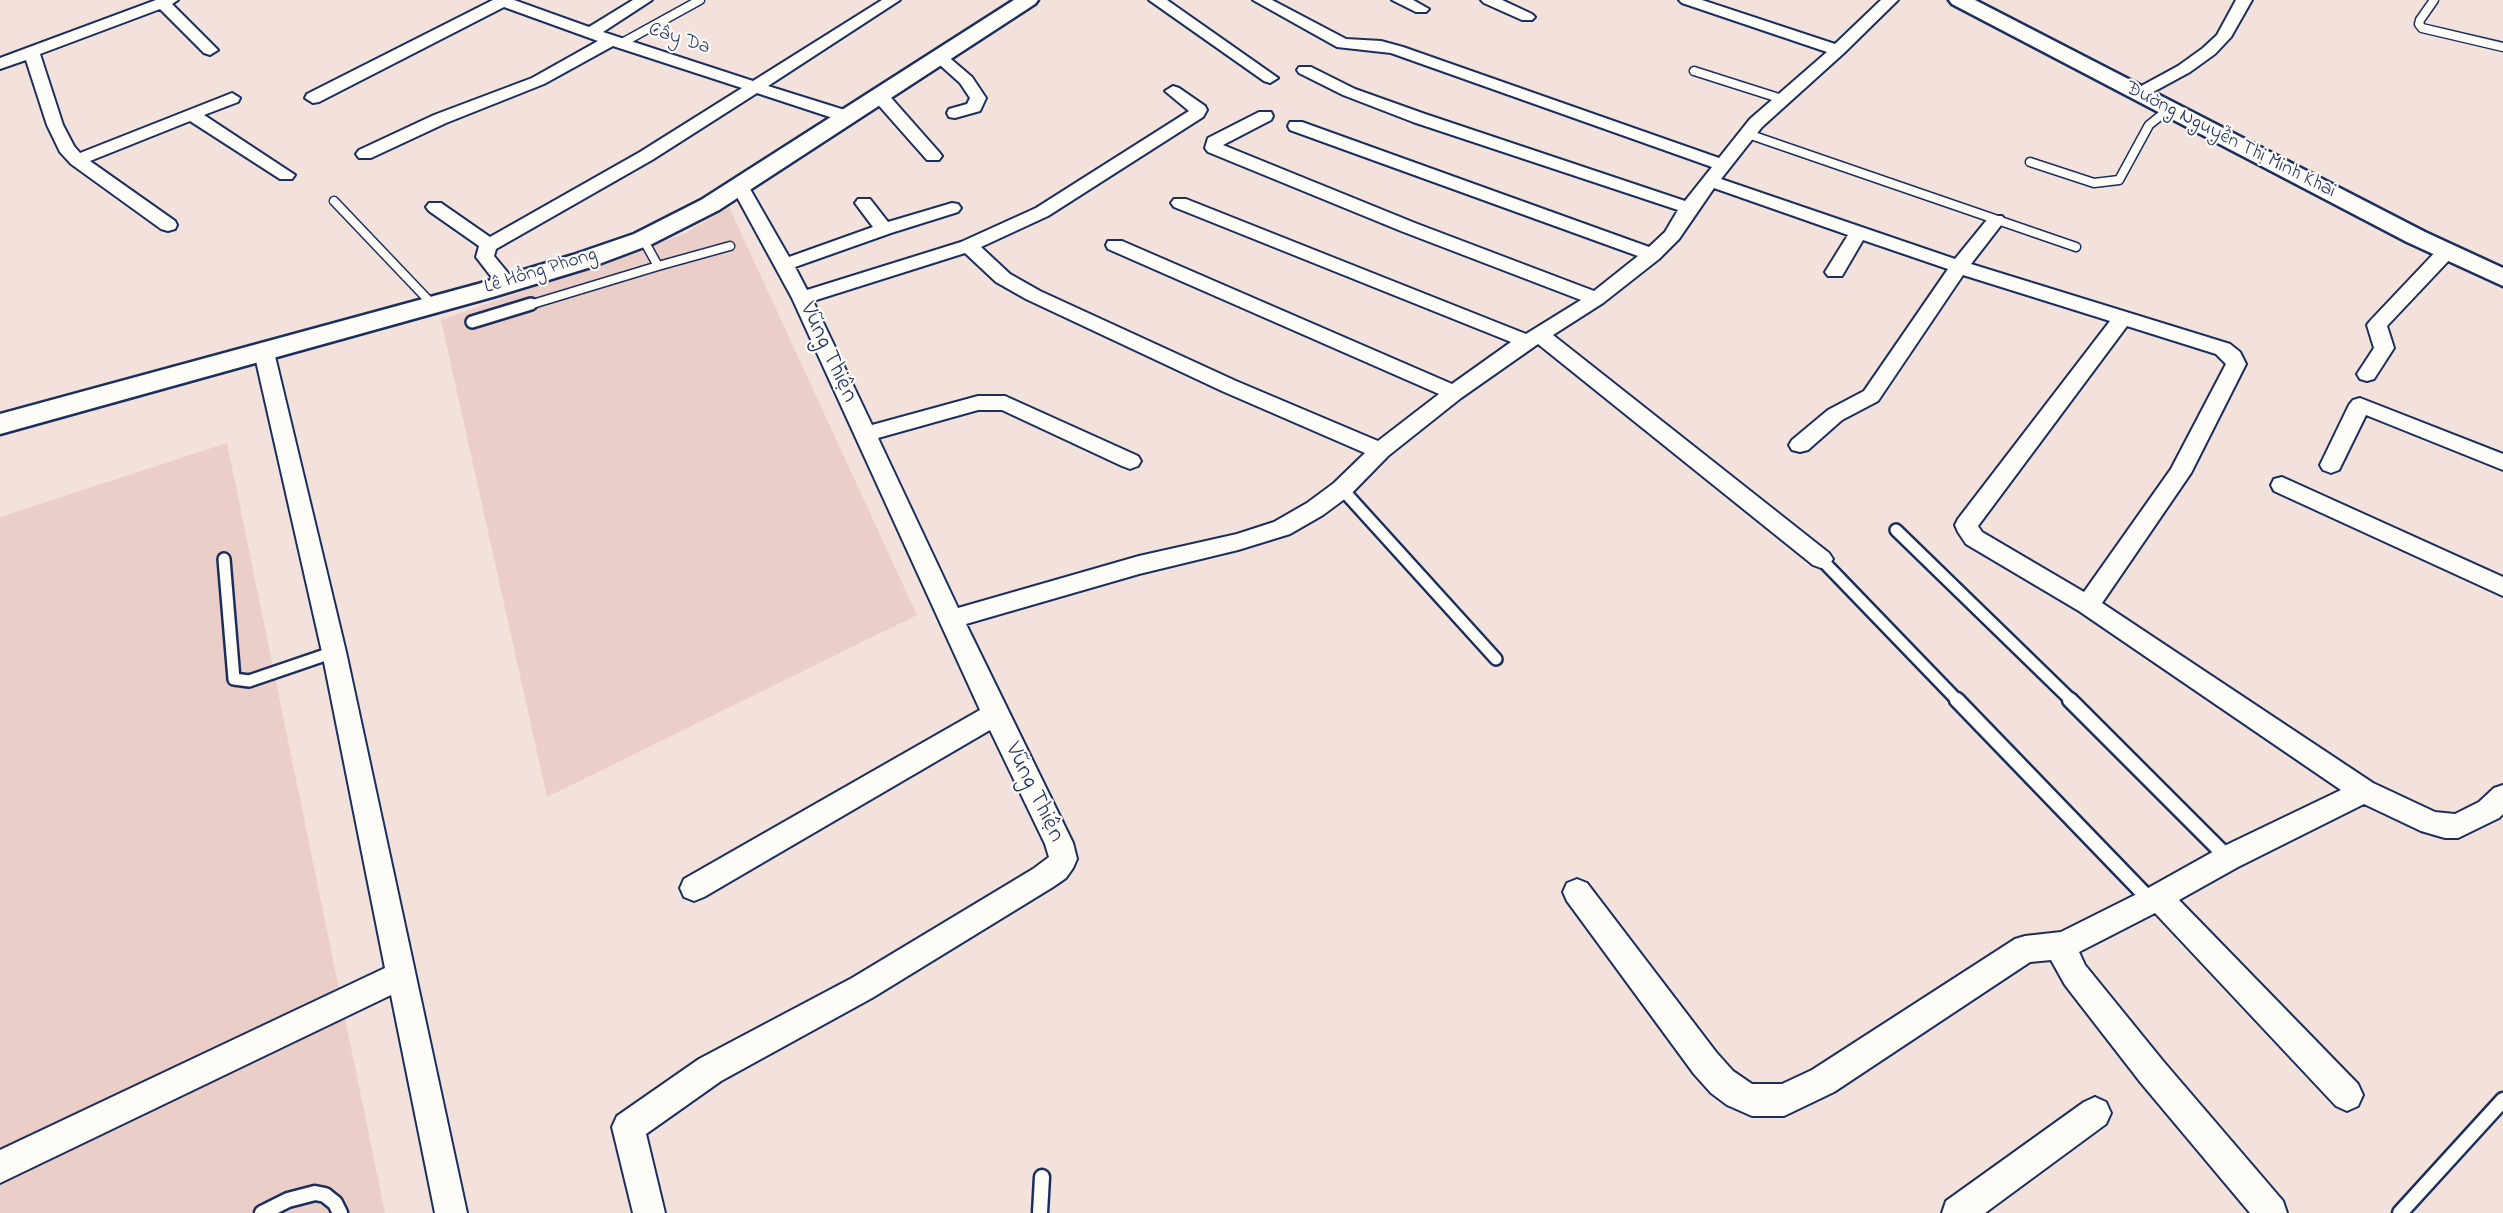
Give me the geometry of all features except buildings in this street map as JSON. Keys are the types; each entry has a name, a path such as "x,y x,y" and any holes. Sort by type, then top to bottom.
{"main road":[{"name":"Lê Hồng Phong","path":"0,424 507,284 582,261 643,238 702,209 740,186 845,116 880,96 1028,0"},
{"name":"Đường Nguyễn Thị Minh Khai","path":"1959,0 2138,94 2503,278"}],"street":[{"path":"313,98 501,0"},
{"name":"Cây Da","path":"501,0 590,33 845,116"},
{"path":"590,33 644,0"},
{"path":"507,284 485,257 489,245 646,156 892,0"},
{"path":"1157,0 1270,78"},
{"path":"1261,0 1343,44 1381,46 1397,50 1723,165"},
{"path":"1400,0 1421,9"},
{"path":"1489,0 1527,17"},
{"path":"1687,0 1838,50"},
{"path":"2138,94 2184,69 2210,51 2223,37 2244,0"},
{"path":"952,619 1139,565 1238,542 1282,528 1315,509 1341,489 1380,451 1454,393 1533,338 1596,299 1652,255 1672,235 1689,208 1756,123 1838,50 1885,1"},
{"path":"0,64 166,2 210,50"},
{"path":"365,154 440,119 538,81 617,41"},
{"path":"32,53 55,125 66,148 77,160 168,225"},
{"path":"939,57 966,80 978,98 974,107 955,113"},
{"path":"1305,70 1349,92 1419,118 1689,208"},
{"path":"802,298 968,246 1042,212 1197,113 1199,110 1173,92"},
{"path":"880,96 933,156"},
{"path":"77,160 232,98"},
{"path":"192,115 286,175"},
{"path":"1265,116 1214,142 1214,148 1388,219 1596,299"},
{"path":"1296,126 1652,255"},
{"path":"1710,181 1959,267 2223,349 2233,357 2236,364 2180,473 2087,605"},
{"name":"Vũng Thiện","path":"650,1213 628,1126 710,1070 862,988 1042,878 1061,864 1063,856 1059,843 996,714 802,298 740,186"},
{"path":"864,203 884,229"},
{"path":"1179,203 1533,338 1821,559"},
{"path":"435,207 489,245"},
{"path":"783,265 884,229 952,208"},
{"path":"1800,445 1835,415 1872,396 1959,267 1996,220"},
{"path":"1835,272 1858,233"},
{"path":"1115,245 1454,393"},
{"path":"968,246 1004,278 1032,295 1228,386 1380,451"},
{"path":"2367,374 2384,348 2377,325 2447,251"},
{"path":"2122,319 1966,525 1974,538 2087,605 2364,790 2431,823 2458,826 2489,810 2503,796"},
{"path":"264,352 334,652 450,1213"},
{"path":"866,434 978,403 1005,403 1130,461"},
{"path":"2331,465 2360,405 2503,462"},
{"path":"2282,485 2503,587"},
{"path":"694,888 996,714"},
{"path":"1577,892 1722,1082 1738,1094 1752,1100 1784,1100 1823,1081 2025,949 2064,945 2364,790"},
{"path":"2155,899 2347,1095"},
{"path":"2064,945 2066,960 2075,975 2268,1212"},
{"path":"0,1167 400,976"},
{"path":"1958,1213 2094,1113"}],"lane":[{"path":"617,41 700,0"},
{"path":"2434,0 2420,20 2419,24 2422,28 2503,47"},
{"path":"1694,71 1782,99"},
{"path":"2030,162 2094,183 2119,180 2149,125 2169,109"},
{"path":"1748,134 2076,247"},
{"path":"334,201 434,305"},
{"path":"643,238 658,266"},
{"path":"472,322 730,246"},
{"path":"1341,489 1496,659"},
{"path":"1896,530 2120,748 2229,858"},
{"path":"224,559 234,679 249,681 334,652"},
{"path":"1821,559 2155,899"},
{"path":"2400,1213 2503,1100"},
{"path":"1040,1213 1041,1177"},
{"path":"262,1213 288,1200 315,1193 325,1195 336,1203 340,1213"}],"shaded area":[{"path":"729,207 917,615 547,797 441,320 684,234"},
{"path":"227,443 385,1213 0,1213 0,517"}]}
